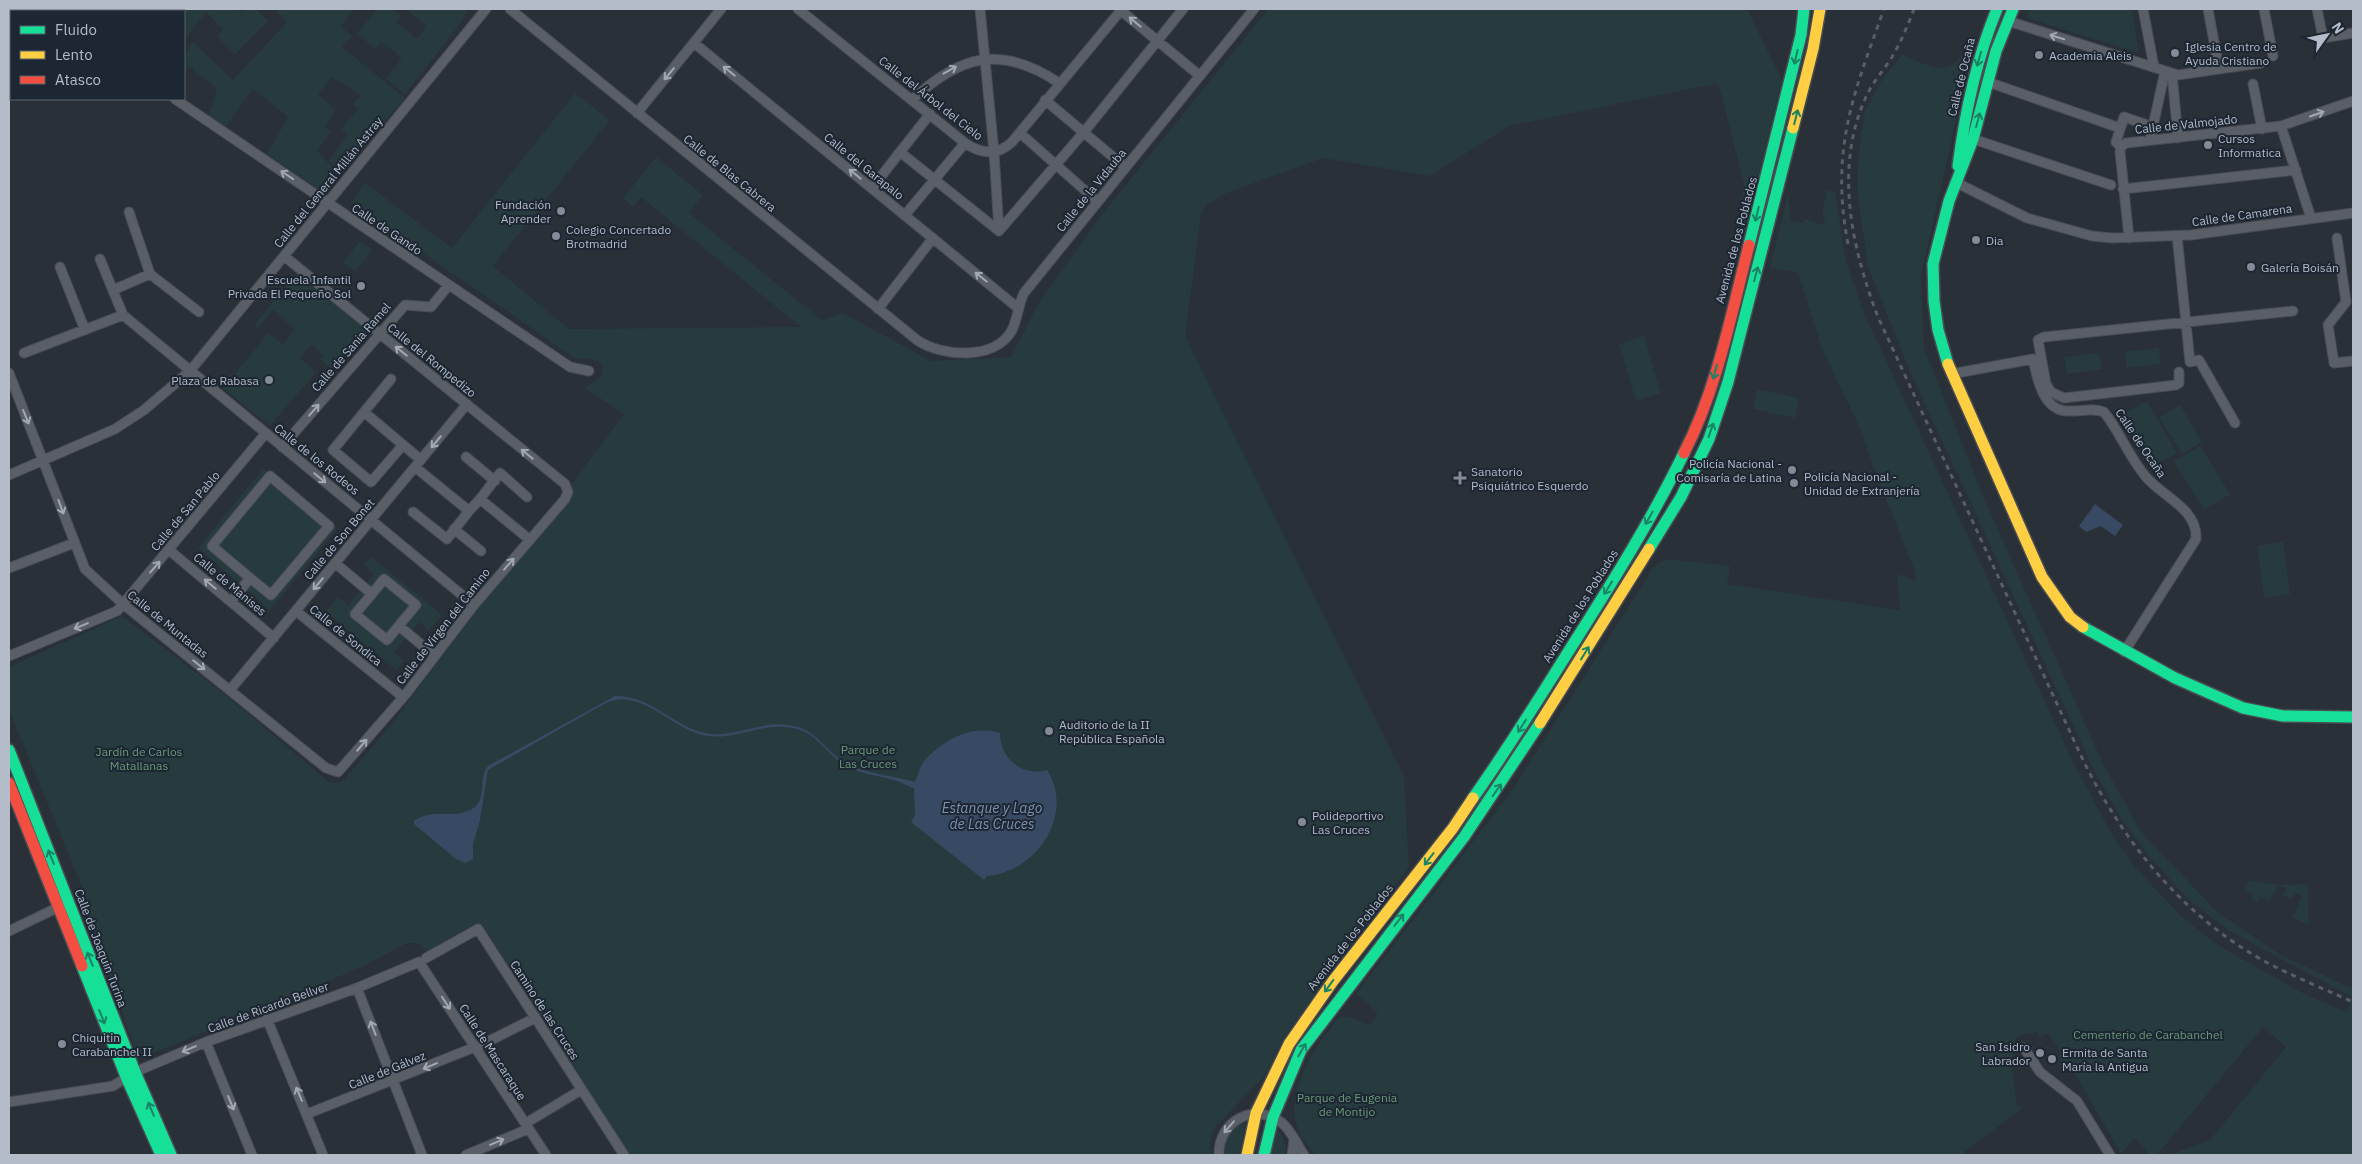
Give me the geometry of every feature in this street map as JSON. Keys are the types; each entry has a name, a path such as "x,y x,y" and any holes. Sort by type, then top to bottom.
{"main road":[{"name":"Avenida de los Poblados","path":"1247,1155 1256,1113 1289,1044 1304,1019 1453,828 1505,753 1615,577 1692,440 1713,380 1756,217 1801,35 1804,9"},
{"path":"1264,1155 1273,1117 1301,1050 1464,837 1517,761 1646,555 1681,496 1698,461 1728,382 1813,49 1820,9"},
{"name":"Calle de Ocaña","path":"1956,182 1966,104 1983,44 1996,9"},
{"name":"Calle de Ocaña","path":"2014,9 1996,51 1973,139 1956,182 1934,264 1934,301 1938,330 1951,374 2042,577 2070,617 2087,630 2124,652 2175,678 2243,708 2283,716 2353,717"},
{"name":"Calle de Joaquín Turina","path":"9,750 63,905"},
{"name":"Calle de Joaquín Turina","path":"9,784 63,905 162,1155"},
{"name":"Calle de Joaquín Turina","path":"131,1075 171,1155"}],"street":[{"name":"Calle del General Millán Astray","path":"9,475 44,462 115,429 144,410 190,371 486,9"},
{"name":"Calle de Blas Cabrera","path":"510,9 878,309 922,343 938,350"},
{"path":"637,113 721,9"},
{"path":"980,9 994,152 999,231"},
{"path":"994,152 1007,146 1020,133 1120,9 1200,76"},
{"path":"999,231 1084,132 1183,9"},
{"name":"Calle de la Vidauba","path":"938,350 976,352 998,346 1012,330 1024,293 1254,9"},
{"path":"2143,9 2154,67"},
{"path":"2208,9 2219,69"},
{"path":"2264,9 2273,56"},
{"path":"2317,9 2323,38 2353,33"},
{"name":"Calle del Árbol del Cielo","path":"802,10 965,143 980,152 994,152"},
{"path":"2008,21 2178,75 2261,64"},
{"name":"Calle del Garapalo","path":"694,43 1018,308"},
{"path":"912,100 930,83 952,68 970,61 984,60 1021,63 1042,72 1059,83"},
{"path":"2150,140 2168,72"},
{"path":"2168,72 2178,138"},
{"path":"1988,82 2120,128"},
{"path":"2253,84 2259,129 2281,126 2353,101"},
{"name":"Calle de Gando","path":"176,100 570,367 589,371"},
{"path":"1045,100 1125,167"},
{"path":"872,188 930,114"},
{"path":"2121,147 2116,142 2124,117 2153,127"},
{"name":"Calle de Camarena","path":"2281,126 2311,218"},
{"name":"Calle de Valmojado","path":"2129,238 2123,189 2121,147 2126,143 2259,129"},
{"path":"1020,133 1098,200"},
{"path":"1973,139 2112,185"},
{"path":"905,215 965,143"},
{"path":"900,152 999,231"},
{"path":"2123,189 2296,170"},
{"name":"Calle de Camarena","path":"1956,182 2026,218 2092,236 2129,238 2177,236 2353,214"},
{"path":"129,212 150,274 199,312"},
{"name":"Calle de Camarena","path":"2177,236 2190,362 2199,360 2236,423"},
{"path":"878,309 933,238"},
{"path":"2337,238 2350,301 2328,325 2334,363 2353,361"},
{"name":"Calle del Rompedizo","path":"284,256 565,484"},
{"path":"100,259 123,315 190,371"},
{"path":"60,267 85,330"},
{"path":"113,290 150,274"},
{"name":"Calle de Sania Ramel","path":"282,447 405,305 431,306 448,286"},
{"path":"2179,372 2179,383 2176,385 2064,398 2051,392 2041,380 2038,342 2041,338 2293,311"},
{"path":"24,353 123,315"},
{"name":"Calle de Ocaña","path":"1951,374 2033,359 2049,402 2059,410 2066,412 2097,409 2104,412 2144,475 2158,491 2185,510 2193,519 2197,529 2196,539 2124,652"},
{"name":"Calle de los Rodeos","path":"190,371 474,605"},
{"name":"Calle de Muntadas","path":"9,373 85,570 123,604 326,768"},
{"path":"390,379 333,450 371,482 403,444"},
{"name":"Calle de Son Bonet","path":"230,690 467,404"},
{"path":"364,412 421,460"},
{"name":"Calle de San Pablo","path":"9,656 117,611 266,433"},
{"path":"466,457 495,480"},
{"path":"415,468 469,511"},
{"path":"414,512 447,538 500,474 527,496"},
{"path":"270,476 329,526 270,595 250,578 212,546 270,476"},
{"name":"Calle de Virgen del Camino","path":"326,768 335,772 343,768 403,697 474,605 568,495 565,484"},
{"path":"480,499 530,540"},
{"path":"454,529 481,551"},
{"path":"9,568 74,543"},
{"name":"Calle de Manises","path":"169,550 274,638"},
{"path":"335,563 372,594"},
{"path":"231,602 250,578"},
{"path":"384,579 416,605 387,640 355,614 372,594 384,579"},
{"name":"Calle de Sondica","path":"296,611 403,697"},
{"path":"399,626 435,656"},
{"path":"9,930 63,905"},
{"name":"Camino de las Cruces","path":"422,960 478,929 624,1155"},
{"name":"Calle de Ricardo Bellver","path":"9,1102 109,1086 206,1042 357,988 422,960"},
{"name":"Calle de Mascaraque","path":"422,960 530,1125 546,1155"},
{"path":"357,988 422,1155"},
{"name":"Calle de Mascaraque","path":"478,1046 535,1018"},
{"path":"268,1019 323,1155"},
{"path":"206,1042 252,1155"},
{"name":"Calle de Gálvez","path":"307,1114 478,1046"},
{"path":"2024,1048 2040,1072 2077,1101 2110,1155"},
{"path":"466,1155 530,1125 581,1090"},
{"path":"1219,1155 1221,1139 1230,1124 1245,1115 1256,1113 1273,1117 1285,1126 1304,1155"},
{"path":"1292,1155 1294,1140"}],"green space":[{"path":"237,9 241,12 244,9 256,9 268,21 235,54 217,36 223,29 206,12 185,39 185,10 130,10"},
{"path":"275,9 355,9 341,26 352,37 342,47 405,98 342,172 329,161 347,135 340,130 358,109 353,104 361,96 332,77 318,94 335,110 325,127 331,132 317,151 338,173 323,192 267,154 288,117 253,89 225,127 209,115 217,89 189,66 185,71 185,54 193,42 233,80 287,22"},
{"path":"377,9 392,9 401,16 396,22 417,39 426,26 408,11 410,9 467,9 467,11 457,28 405,94 386,79 402,58 381,42 375,49 357,33"},
{"name":"Parque de Las Cruces","path":"1268,9 1747,9 1782,80 1745,229 1737,227 1744,183 1718,83 1509,126 1430,176 1323,158 1224,194 1206,206 1201,214 1185,336 1404,777 1409,867 1284,1037 1264,1077 1215,1127 1210,1143 1211,1155 629,1155 487,932 476,924 427,951 419,943 407,943 362,967 139,1059 84,906 85,894 9,710 9,667 122,616 227,696 330,783 342,782 390,726 624,414 583,387 599,378 602,373 600,363 594,360 576,359 351,203 365,183 452,248 575,93 610,120 493,266 569,329 801,327 641,197 633,207 623,198 656,157 703,195 689,213 822,320 843,313 931,361 1011,357 1039,302 1103,213"},
{"path":"2030,9 2132,9 2139,53 2027,18"},
{"path":"1969,37 1974,39 1921,277 1924,348 1985,501 2101,759 2139,829 2218,913 2281,955 2353,989 2353,1155 2169,1155 2210,1140 2286,1047 2263,1027 2157,1155 2151,1155 2134,1138 2121,1154 2069,1064 2064,1066 2058,1056 2061,1053 2049,1033 2040,1037 2037,1032 2018,1036 2015,1040 2016,1051 2011,1059 2017,1106 2024,1107 1960,1155 1315,1155 1300,1133 1295,1118 1294,1105 1297,1091 1307,1064 1339,1017 1349,1017 1370,1025 1378,1013 1356,994 1511,792 1653,568 1660,562 1670,559 1730,566 1727,584 1900,610 1897,574 1916,581 1914,569 1860,428 1822,349 1798,273 1770,267 1788,194 1791,221 1804,223 1805,219 1824,225 1825,215 1822,214 1827,190 1835,192 1846,261 1864,313 2073,762 2111,833 2135,867 2179,914 2216,944 2306,995 2347,1012 2352,997 2228,930 2189,900 2152,860 2124,823 2094,771 1908,367 1868,267 1857,189 1859,150 1865,111 1879,84 1902,55 1934,67 1943,68 1951,66 1958,61"},
{"path":"360,241 372,250 355,272 343,262"},
{"path":"300,269 372,327 335,372 320,359 324,355 311,345 300,358 316,372 270,426 223,388 268,333 283,344 295,329 273,310 258,328 254,325"},
{"path":"1644,336 1661,393 1636,401 1619,344"},
{"path":"2159,348 2160,364 2127,368 2125,352"},
{"path":"2099,353 2102,369 2067,374 2064,357"},
{"path":"1757,389 1799,398 1795,418 1753,409"},
{"path":"2147,401 2177,453 2150,468 2120,416"},
{"path":"2180,405 2202,442 2182,454 2159,417"},
{"path":"2200,446 2230,494 2204,510 2174,461"},
{"path":"263,469 338,528 270,610 198,548"},
{"path":"2283,542 2290,594 2264,598 2257,546"},
{"path":"371,557 442,615 429,631 419,622 394,652 404,661 396,670 326,612 338,597 348,605 374,574 364,565"},
{"path":"2249,880 2278,885 2270,901 2261,897 2258,902 2251,899 2253,894 2245,890"},
{"path":"2308,884 2309,925 2292,917 2302,896 2295,893 2292,900 2283,895 2286,889 2278,885"},
{"path":"1245,1124 1240,1155 1225,1155 1225,1144 1231,1131"},
{"path":"1277,1130 1282,1136 1286,1155 1271,1155"}],"water":[{"path":"2095,504 2123,525 2115,536 2101,526 2086,532 2079,526"},
{"name":"Estanque y Lago de Las Cruces","path":"615,696 638,700 690,728 712,734 724,734 770,725 794,726 810,733 849,765 865,771 915,782 923,762 949,740 969,732 989,731 1000,733 1004,751 1014,764 1030,771 1047,770 1054,784 1057,799 1056,814 1044,841 1035,853 1023,863 1010,870 987,876 984,880 911,822 915,815 914,788 848,767 807,733 787,727 775,727 726,736 702,735 690,731 642,704 630,700 617,700 604,704 488,770 480,820 473,844 473,859 465,863 456,859 414,824 414,821 421,817 460,813 475,807 481,798 483,776 488,766"}],"railway":[{"path":"1848,244 1843,210 1843,151 1854,96 1884,9"},
{"path":"1914,9 1895,51 1865,99 1850,153 1850,209 1854,237 1878,317 2083,760 2117,820 2158,874 2207,922 2234,943 2296,977 2351,1001"}],"traffic: fast":[{"path":"1749,245 1801,35 1804,9"},
{"path":"1958,166 1972,86 1983,47 1997,9"},
{"path":"1948,364 1938,330 1934,301 1933,264 1949,201 1973,139 1996,51 2013,9"},
{"path":"1649,549 1681,497 1709,439 1728,382 1793,128"},
{"path":"1473,798 1526,719 1619,570 1647,524 1684,453"},
{"path":"2083,627 2175,678 2243,708 2283,716 2353,717"},
{"path":"1264,1155 1273,1117 1301,1050 1464,837 1540,723"},
{"path":"9,750 135,1072 171,1155"},
{"path":"82,966 127,1079 161,1155"}],"traffic: slow":[{"path":"1793,128 1813,49 1820,9"},
{"path":"1948,364 2042,577 2070,617 2083,627"},
{"path":"1540,723 1649,549"},
{"path":"1247,1155 1256,1113 1289,1044 1333,981 1453,828 1473,798"}],"traffic: jam":[{"path":"1684,453 1696,429 1714,378 1749,245"},
{"path":"9,783 82,966"}],"place":[{"name":"Iglesia Centro de Ayuda Cristiano","path":"2175,53"},
{"name":"Academia Aleis","path":"2039,55"},
{"name":"Cursos Informatica","path":"2208,145"},
{"name":"Fundación Aprender","path":"561,211"},
{"name":"Colegio Concertado Brotmadrid","path":"556,236"},
{"name":"Dia","path":"1976,240"},
{"name":"Galería Boisán","path":"2251,267"},
{"name":"Escuela Infantil Privada El Pequeño Sol","path":"361,286"},
{"name":"Plaza de Rabasa","path":"269,380"},
{"name":"Policía Nacional - Comisaría de Latina","path":"1792,470"},
{"name":"Sanatorio Psiquiátrico Esquerdo","path":"1460,478"},
{"name":"Policía Nacional - Unidad de Extranjería","path":"1794,483"},
{"name":"Auditorio de la II República Española","path":"1049,731"},
{"name":"Polideportivo Las Cruces","path":"1302,822"},
{"name":"Chiquitin Carabanchel II","path":"62,1044"},
{"name":"San Isidro Labrador","path":"2040,1053"},
{"name":"Ermita de Santa María la Antigua","path":"2052,1059"}],"park label":[{"name":"Jardín de Carlos Matallanas","path":"139,758"},
{"name":"Cementerio de Carabanchel","path":"2148,1034"},
{"name":"Parque de Eugenia de Montijo","path":"1347,1104"}]}
